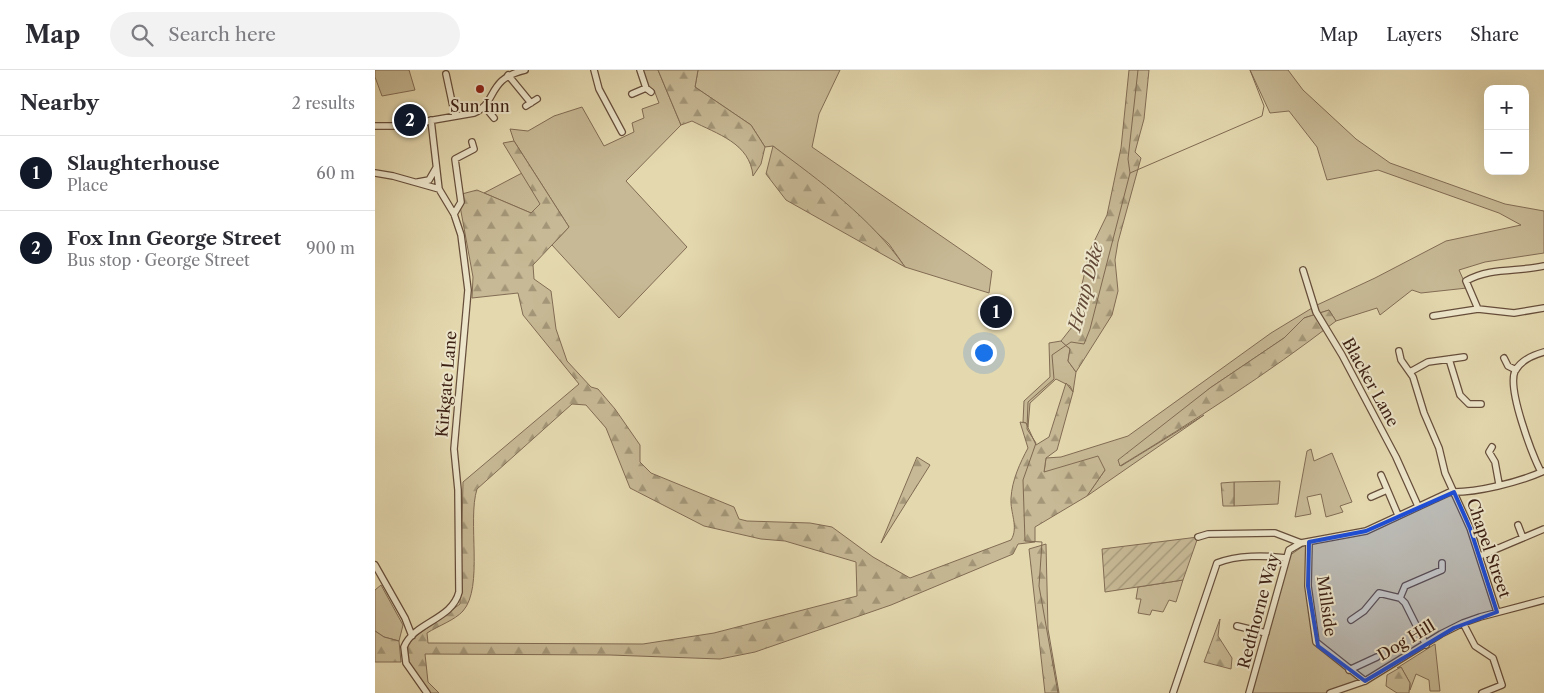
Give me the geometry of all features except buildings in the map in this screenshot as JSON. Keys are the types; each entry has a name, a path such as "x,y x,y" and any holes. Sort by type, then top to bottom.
{"street":[{"path":"375,126 399,126 474,114 485,107 495,87 510,73 525,70"},
{"path":"594,70 599,89 622,132"},
{"path":"640,70 645,88 651,92"},
{"path":"510,73 528,105 537,99"},
{"path":"446,74 455,116"},
{"path":"632,94 645,88"},
{"path":"485,107 494,118"},
{"name":"Kirkgate Lane","path":"427,693 411,672 403,656 404,647 412,636 455,604 459,592 458,490 454,449 468,290 464,244 454,214 439,189 431,120"},
{"path":"454,214 461,202 455,159 474,150 472,142"},
{"path":"413,182 429,180 436,168"},
{"path":"375,173 439,189"},
{"path":"1478,309 1466,281 1493,271 1530,270 1544,266"},
{"name":"Blacker Lane","path":"1303,270 1319,318 1342,355 1398,460 1418,506"},
{"path":"1433,316 1478,309 1514,313 1544,308"},
{"name":"Chapel Street","path":"1399,351 1401,360 1410,372 1424,413 1439,448 1445,473 1481,556 1497,612"},
{"path":"1198,537 1208,534 1275,533 1301,543 1309,542 1366,531 1418,506 1454,492 1536,475 1542,471 1524,432 1513,380 1516,370 1523,362 1544,352"},
{"path":"1410,372 1427,362 1464,357"},
{"path":"1504,358 1509,366 1516,370"},
{"path":"1449,359 1459,395 1469,404 1481,404"},
{"path":"1492,447 1489,452 1495,462 1499,484"},
{"path":"1381,475 1398,515"},
{"path":"1371,497 1387,490"},
{"path":"1519,525 1523,538"},
{"path":"1481,556 1544,529"},
{"name":"Millside","path":"1309,542 1308,586 1315,641 1365,681"},
{"name":"Redthorne Way","path":"1249,693 1286,558 1289,550 1301,543"},
{"path":"1173,693 1217,563 1226,559 1271,556 1286,558"},
{"path":"1400,598 1405,586 1442,570 1443,563"},
{"path":"375,565 405,618 412,636"},
{"path":"1351,620 1364,611 1379,593 1400,598 1405,602 1425,645"},
{"name":"Dog Hill","path":"1331,693 1365,681 1463,623 1544,600"},
{"path":"1463,623 1475,646 1493,658 1502,685 1482,693"},
{"path":"1237,626 1266,633"},
{"path":"1349,670 1377,656"}],"highlighted area":[{"path":"1454,492 1470,528 1497,612 1454,628 1365,681 1318,646 1308,586 1309,542 1366,531"}],"green space":[{"path":"375,70 409,70 415,90 382,96 375,77"},
{"path":"643,70 658,70 681,125 626,181 687,247 619,318 552,245 569,227 514,141 510,129 528,131 554,116 582,107 604,146 634,132 632,123 644,118 642,109 659,103 654,90 648,87"},
{"path":"658,70 698,70 695,87 751,125 765,147 761,164 753,176 751,165 746,155 731,141 692,121 681,125"},
{"path":"698,70 840,70 819,114 812,147 992,271 989,293 905,267 889,244 834,194 773,146 765,147 751,125 695,87"},
{"path":"1129,70 1149,70 1144,119 1135,152 1141,158 1118,242 1115,260 1118,291 1112,315 1076,372 1068,361 1070,349 1061,341 1072,327 1090,250 1107,215 1121,148"},
{"path":"1250,70 1288,70 1303,90 1356,139 1390,163 1505,204 1544,211 1544,253 1485,262 1459,270 1467,288 1421,293 1412,290 1380,315 1377,308 1336,321 1329,310 1304,318 1284,338 1210,388 1121,466 1204,415 1087,496 1105,470 1044,473 1046,458 1061,457 1128,436 1271,333 1317,305 1375,278 1446,241 1521,225 1499,213 1378,170 1327,180 1317,147 1289,111 1270,113"},
{"path":"514,141 569,227 533,265 534,279 551,291 556,329 567,361 591,387 598,389 615,409 640,445 640,462 651,473 734,507 739,519 747,521 810,523 832,527 873,557 910,578 1011,540 1014,530 1011,504 1013,485 1028,448 1020,422 1026,423 1036,445 1049,437 1066,383 1073,392 1057,450 1046,458 1044,472 1098,456 1105,470 1087,496 1035,527 1035,542 1018,544 1013,554 891,605 755,652 720,659 610,655 425,654 428,682 439,693 430,693 407,662 408,642 460,604 463,482 579,384 523,315 518,293 472,298 473,277 458,195 477,190 531,213 540,204 503,143","holes":["572,404 586,405 606,428 630,488 704,526 761,539 785,541 856,562 857,596 714,633 643,644 428,643 427,633 460,614 469,600 473,586 474,502 477,489"]},
{"path":"773,146 861,216 877,232 905,267 786,200 766,174"},
{"path":"522,173 541,204 531,213 484,193"},
{"path":"1329,310 1336,321 1310,341 1230,396 1120,466 1118,460 1210,388 1284,338 1304,318"},
{"path":"1061,341 1070,349 1068,361 1076,372 1073,392 1070,386 1056,379 1030,403 1028,427 1023,422 1024,401 1050,377 1049,343"},
{"path":"1311,449 1314,461 1332,453 1352,502 1340,506 1343,512 1326,517 1321,494 1307,497 1311,514 1295,517 1307,451"},
{"path":"917,457 930,465 881,543"},
{"path":"1280,481 1278,504 1234,506 1234,482"},
{"path":"1234,482 1234,506 1223,506 1221,483"},
{"path":"1198,537 1183,580 1105,592 1102,549"},
{"path":"1309,542 1308,563 1316,642 1365,681 1330,693 1249,693 1286,558"},
{"path":"1046,544 1048,629 1059,693 1045,693 1029,549"},
{"path":"1183,580 1176,602 1169,600 1163,612 1152,610 1150,615 1138,613 1141,599 1136,599 1138,587"},
{"path":"381,585 403,625 399,641 384,637 375,631 375,590"},
{"path":"1220,619 1218,636 1232,658 1231,669 1204,662"},
{"path":"375,631 384,637 399,641 401,662 375,662"},
{"path":"1435,644 1440,691 1430,691 1429,680 1416,674 1410,690 1410,683 1401,667 1397,668"},
{"path":"1401,667 1410,683 1409,693 1397,693 1386,686 1387,675"}],"waterway":[{"path":"1130,173 1128,159 1138,70"},
{"name":"Hemp Dike","path":"1058,693 1039,586 1042,542 1025,541 1023,480 1036,443 1027,429 1028,402 1054,379 1052,355 1071,342 1084,344 1090,329 1130,173 1262,116 1264,106 1250,70"}],"place":[{"name":"Sun Inn","path":"480,89"},
{"name":"Fox Inn George Street","path":"410,120"},
{"name":"Slaughterhouse","path":"996,312"}]}
